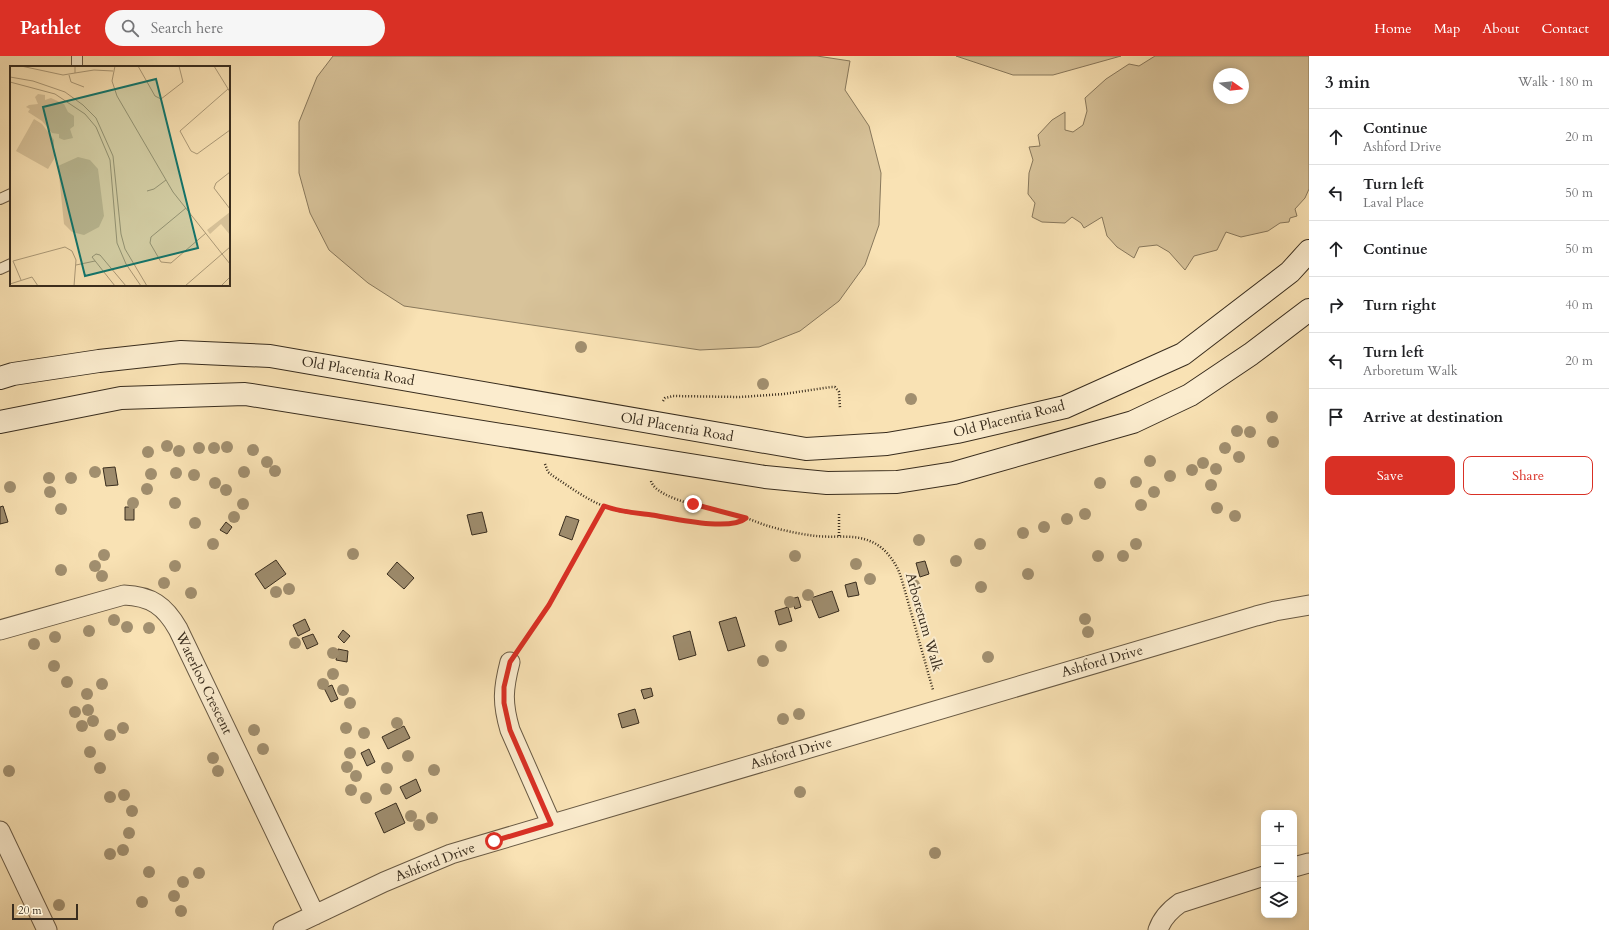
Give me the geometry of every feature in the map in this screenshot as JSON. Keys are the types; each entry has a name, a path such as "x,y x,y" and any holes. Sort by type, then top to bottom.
{"main road":[{"name":"Old Placentia Road","path":"0,378 13,374 99,361 182,352 270,356 806,449 887,444 957,432 1065,407 1183,354 1290,272 1309,251"},
{"path":"0,422 121,398 244,394 765,477 827,483 897,482 954,473 1134,422 1190,394 1251,354 1309,310"}],"street":[{"name":"Waterloo Crescent","path":"0,630 124,596 144,598 155,602 165,609 178,629 315,915"},
{"name":"Ashford Drive","path":"283,930 384,882 451,854 1256,616 1309,605"},
{"path":"510,662 504,687 506,718 551,824"},
{"path":"0,831 47,930"},
{"path":"1297,866 1309,862"},
{"path":"1158,930 1165,917 1180,903 1261,877"}],"lane":[{"path":"0,200 10,195"},
{"path":"0,269 10,264"}],"path":[{"path":"661,405 665,398 673,396 740,397 784,394 832,387 837,389 839,392 840,408"},
{"path":"546,461 546,469 553,476 604,506 628,513 700,523 732,523 739,522 746,518"},
{"name":"Arboretum Walk","path":"651,478 655,488 674,498 746,518 766,526 803,534 839,538 859,538 875,544 885,551 899,570 933,690"},
{"path":"510,662 549,605 604,506"},
{"path":"839,514 839,538"}],"shaded area":[{"path":"333,56 817,56 850,61 845,90 869,126 881,173 879,225 865,265 839,301 800,331 759,347 700,350 404,306 368,283 329,250 310,213 299,173 299,122 317,77"},
{"path":"956,56 1121,56 1053,75 1013,75"},
{"path":"1155,56 1309,56 1309,189 1305,198 1295,209 1297,216 1290,218 1289,222 1280,223 1268,231 1241,237 1226,232 1217,250 1194,256 1185,270 1169,252 1157,245 1139,247 1134,258 1117,247 1107,236 1102,217 1084,228 1081,223 1072,217 1065,223 1042,222 1032,217 1035,203 1028,194 1029,173 1033,160 1029,147 1040,146 1038,135 1052,120 1065,112 1065,130 1073,132 1083,125 1087,111 1085,98 1106,79 1129,64 1139,66"}],"building":[{"path":"115,467 118,485 106,486 103,468"},
{"path":"3,506 8,522 0,524 0,507"},
{"path":"125,507 134,507 134,520 125,520"},
{"path":"482,512 487,532 472,535 467,515"},
{"path":"566,516 579,520 572,540 559,535"},
{"path":"226,522 232,527 227,534 220,530"},
{"path":"276,560 286,574 265,589 255,574"},
{"path":"925,561 929,574 920,577 916,563"},
{"path":"397,562 414,578 404,589 387,574"},
{"path":"856,582 859,595 848,597 845,585"},
{"path":"832,591 839,611 819,618 811,598"},
{"path":"798,597 801,607 795,609 791,599"},
{"path":"788,607 792,621 779,625 775,611"},
{"path":"736,617 745,646 728,651 719,622"},
{"path":"305,619 310,630 298,636 293,625"},
{"path":"343,630 350,636 344,643 338,637"},
{"path":"690,631 696,655 679,660 673,636"},
{"path":"313,634 318,644 307,649 302,638"},
{"path":"338,649 348,651 347,662 336,660"},
{"path":"332,685 338,699 331,702 324,688"},
{"path":"651,688 653,696 644,699 641,690"},
{"path":"635,709 639,723 622,728 618,714"},
{"path":"404,726 410,738 388,749 382,737"},
{"path":"369,749 375,762 367,766 361,753"},
{"path":"416,779 421,791 406,799 400,787"},
{"path":"396,803 405,823 384,833 375,813"}],"route":[{"path":"494,841 551,824 506,718 504,687 510,662 536,626 566,577 604,506 628,513 652,515 700,523 732,523 743,521 746,518 693,504"}]}
